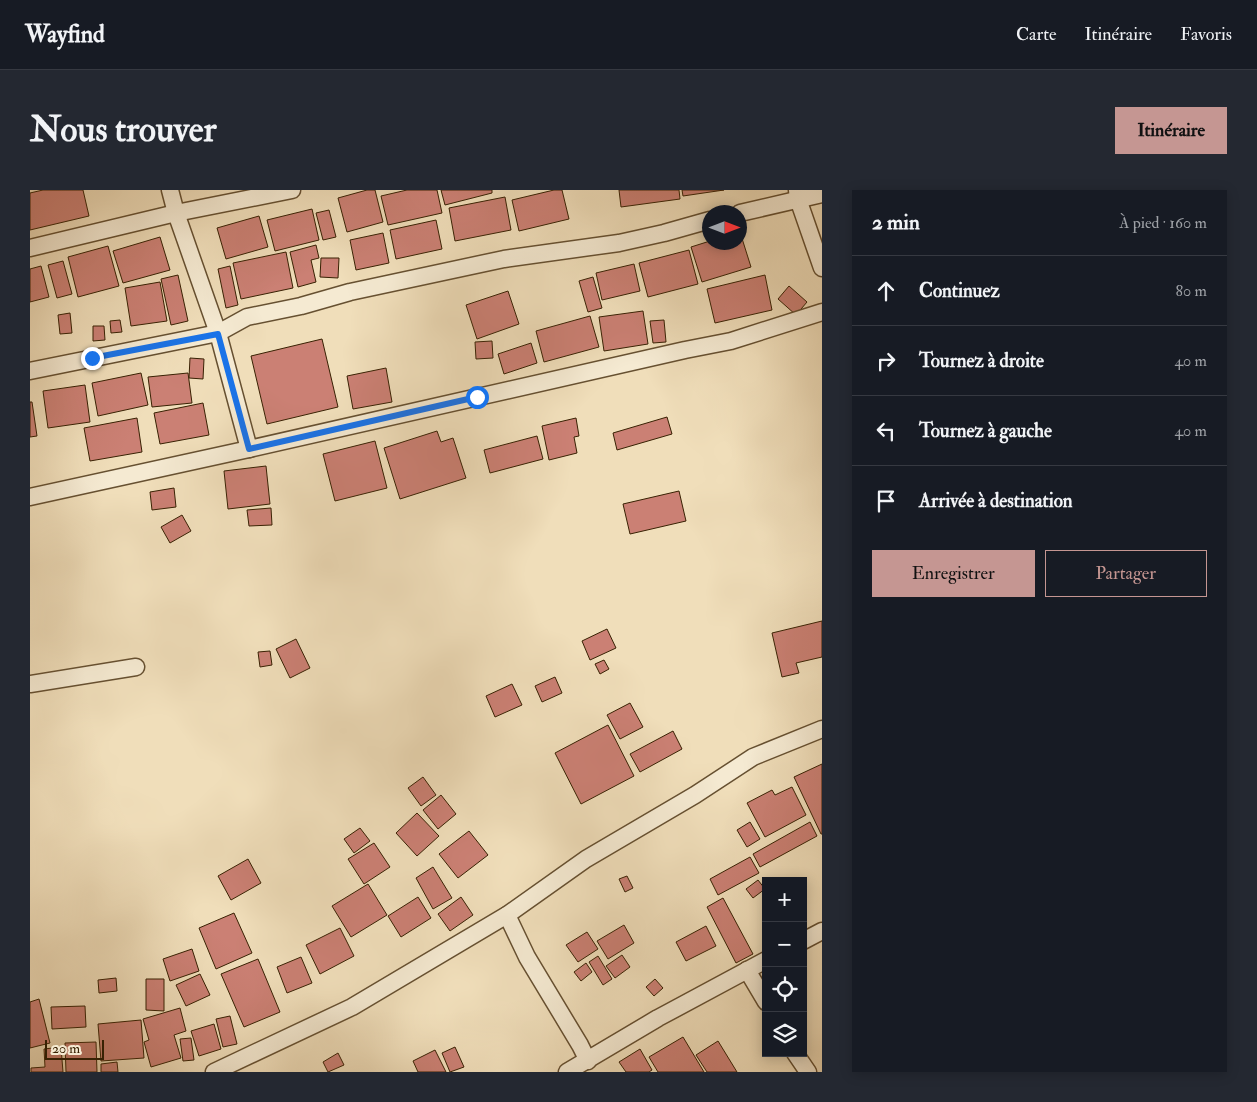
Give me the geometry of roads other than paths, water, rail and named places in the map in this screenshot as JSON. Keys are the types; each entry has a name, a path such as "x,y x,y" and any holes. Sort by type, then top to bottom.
{"street":[{"path":"170,190 176,214 218,334 249,449"},
{"path":"30,248 176,214 292,190"},
{"path":"747,211 798,194 822,194"},
{"path":"798,194 822,268"},
{"path":"30,371 218,334 247,317 301,306 350,292 504,259 619,243 702,222"},
{"path":"30,497 731,341 822,312"},
{"path":"30,684 136,667"},
{"path":"214,1072 352,1007 507,915 586,859 695,796 753,757 822,729"},
{"path":"507,915 527,957 588,1061"},
{"path":"807,939 822,931"},
{"path":"567,1072 658,1018 762,962"},
{"path":"748,970 762,995"},
{"path":"798,1057 808,1072"}]}
